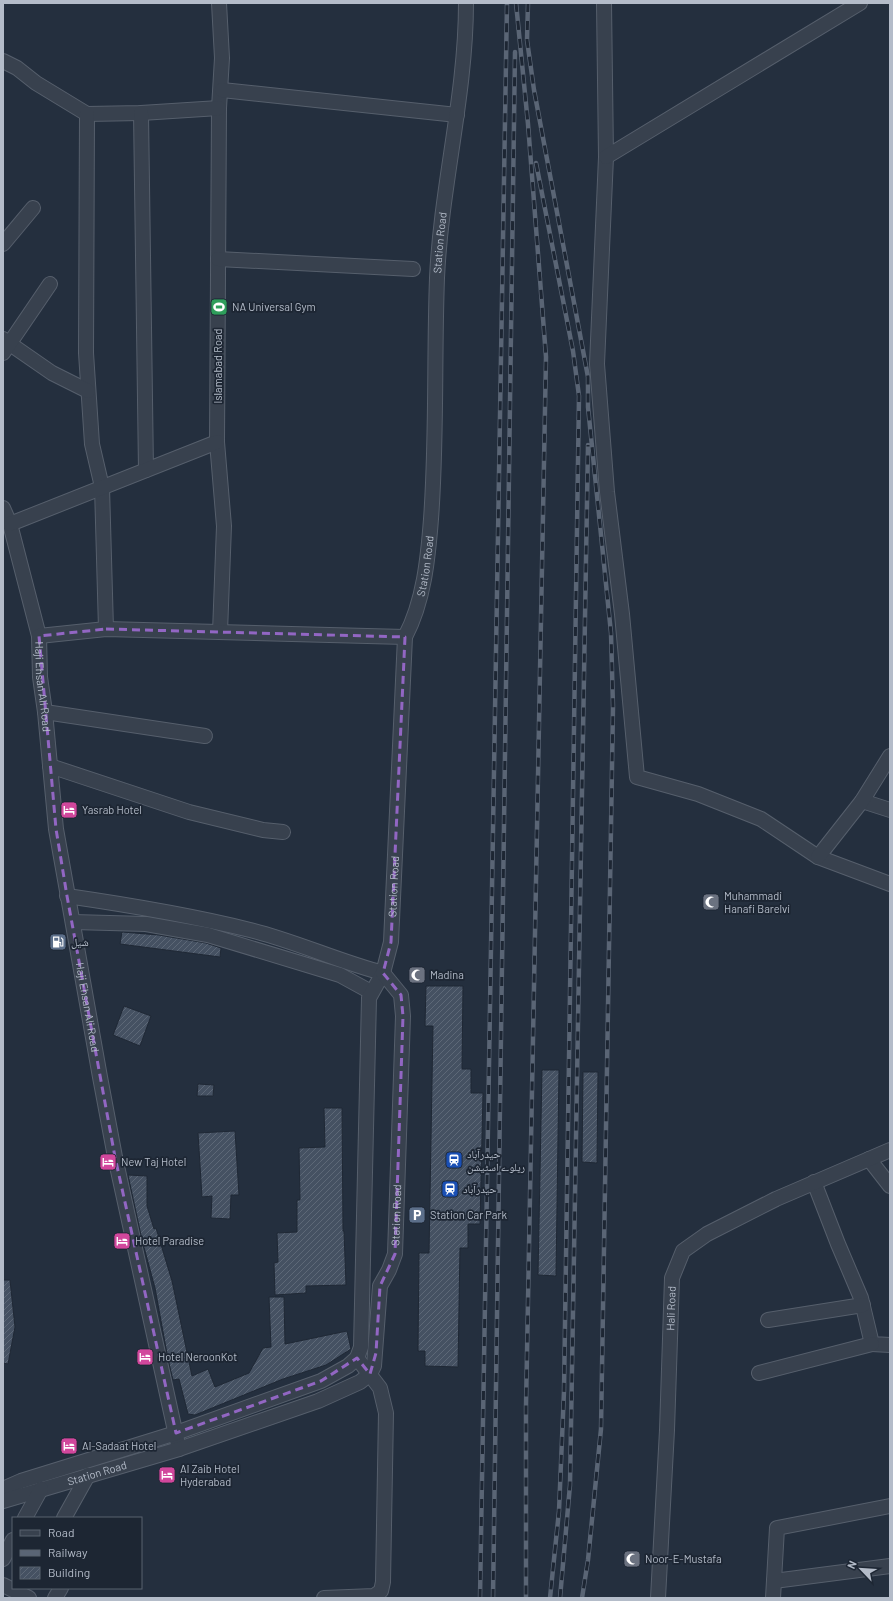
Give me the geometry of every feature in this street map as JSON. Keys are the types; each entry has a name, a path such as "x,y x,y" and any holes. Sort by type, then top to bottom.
{"street":[{"name":"Islamabad Road","path":"219,3 222,90 219,108 217,442 224,526 220,632"},
{"name":"Station Road","path":"3,1501 179,1449 336,1394 360,1382 370,1374 374,1366 380,1286 389,1270 395,1254 403,1016 401,995 383,973 391,942 405,637 414,619 428,554 434,485 437,277 444,207 457,115 466,31 466,3"},
{"path":"604,3 606,157 597,364 607,492 622,614 637,777 698,794 761,819 818,857 890,884"},
{"path":"606,157 860,3"},
{"path":"3,61 17,68 36,83 87,114 141,113 219,108"},
{"path":"222,90 457,115"},
{"path":"141,113 146,470"},
{"path":"87,114 86,222 88,391 92,444 102,488 106,629"},
{"path":"3,244 33,208"},
{"path":"218,259 413,269"},
{"path":"50,284 5,345 52,373 88,391"},
{"path":"10,524 217,442"},
{"name":"Haji Ehsan Ali Road","path":"3,508 10,524 39,636 40,677 46,712 56,829 115,1157 179,1449"},
{"path":"39,636 106,629 405,637"},
{"path":"46,712 205,736"},
{"path":"818,857 862,801 890,756"},
{"path":"50,766 189,812 263,830 283,832"},
{"path":"862,801 890,810"},
{"path":"68,896 152,909 251,930 315,950 349,964 383,973 369,998 361,1347 357,1358 380,1388 386,1413 383,1582 381,1591 374,1596 324,1598"},
{"path":"73,922 146,924 208,936 340,975 371,992"},
{"name":"Hali Road","path":"658,1598 667,1430 672,1278 684,1251 707,1234 776,1199 890,1150"},
{"path":"869,1159 890,1186"},
{"path":"814,1182 863,1305 872,1344"},
{"path":"768,1320 863,1305"},
{"path":"759,1373 872,1344 890,1344"},
{"name":"Station Road","path":"3,1489 21,1481 176,1433 321,1381 348,1366 357,1358"},
{"path":"65,1517 88,1475"},
{"path":"26,1517 41,1489"},
{"path":"773,1598 777,1528 890,1506"},
{"path":"3,1559 12,1542"},
{"path":"774,1581 890,1566"},
{"path":"3,1585 24,1595"},
{"path":"55,1598 60,1589"}],"highlighted area":[{"path":"106,629 405,637 391,942 383,973 401,995 403,1016 395,1254 380,1286 376,1353 370,1374 357,1358 321,1381 176,1433 115,1157 67,896 56,829 39,636"}],"building":[{"path":"122,932 159,935 206,943 221,948 220,957 120,944"},
{"name":"حیدرآباد","path":"426,986 463,986 462,1069 471,1069 471,1093 483,1093 480,1224 468,1224 468,1248 460,1248 458,1367 425,1366 425,1351 418,1351 419,1253 429,1253 433,1026 425,1026"},
{"path":"124,1006 151,1016 140,1046 113,1035"},
{"path":"542,1070 559,1070 556,1276 538,1275"},
{"path":"583,1072 598,1072 597,1163 582,1162"},
{"path":"198,1084 214,1085 213,1096 197,1096"},
{"path":"324,1108 342,1108 343,1231 346,1285 306,1286 306,1293 275,1295 274,1263 278,1262 277,1233 297,1232 297,1200 300,1200 299,1148 325,1147"},
{"path":"235,1131 239,1195 231,1195 230,1219 211,1218 212,1196 202,1197 198,1133"},
{"path":"128,1175 147,1176 147,1206 154,1229 156,1228 172,1281 192,1376 208,1369 215,1387 249,1373 263,1348 271,1347 269,1297 284,1297 285,1344 347,1331 351,1349 326,1365 283,1379 195,1415 188,1414 179,1379 173,1380 155,1288 142,1240"},
{"path":"3,1280 10,1280 15,1327 8,1364 3,1363"}],"railway":[{"path":"480,1598 507,3"},
{"path":"516,3 528,124 546,357 526,1406 526,1598"},
{"path":"528,3 527,40 534,90 588,377 588,407 611,633 613,707 601,1429 588,1560 582,1598"},
{"path":"493,1598 515,52"},
{"path":"536,163 573,351 579,396 564,1391 559,1511 550,1598"},
{"path":"560,1598 570,1485 588,445"}],"place":[{"name":"NA Universal Gym","path":"219,307"},
{"name":"Yasrab Hotel","path":"69,810"},
{"name":"Muhammadi Hanafi Barelvi","path":"711,902"},
{"name":"شیل","path":"58,942"},
{"name":"Madina","path":"417,975"},
{"name":"حیدرآباد ریلوے اسٹیشن","path":"454,1160"},
{"name":"New Taj Hotel","path":"108,1162"},
{"name":"حیدرآباد","path":"450,1189"},
{"name":"Station Car Park","path":"417,1215"},
{"name":"Hotel Paradise","path":"122,1241"},
{"name":"Hotel NeroonKot","path":"145,1357"},
{"name":"Al-Sadaat Hotel","path":"69,1446"},
{"name":"Al Zaib Hotel Hyderabad","path":"167,1475"},
{"name":"Noor-E-Mustafa","path":"632,1559"}]}
